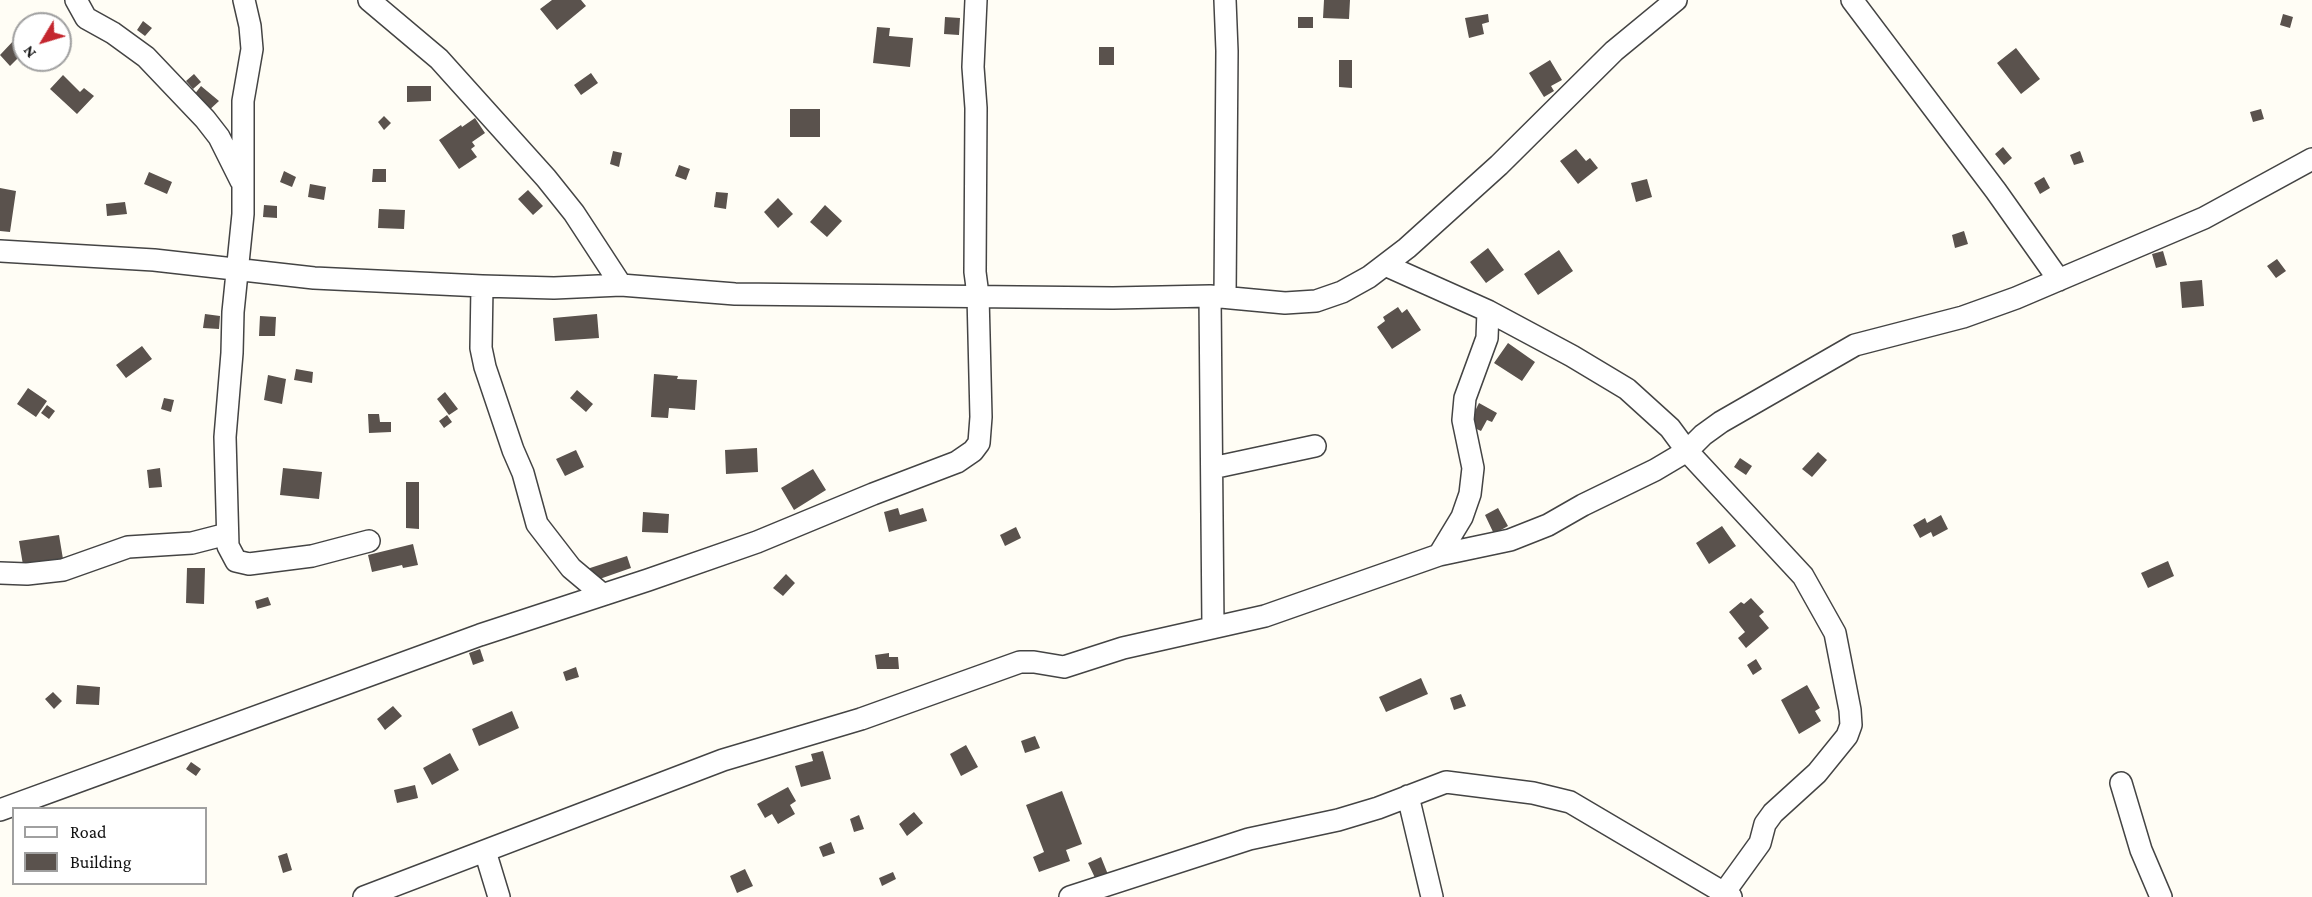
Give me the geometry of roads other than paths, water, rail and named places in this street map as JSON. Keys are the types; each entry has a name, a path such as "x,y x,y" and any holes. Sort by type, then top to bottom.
{"street":[{"path":"76,0 86,18 113,33 146,57 206,119 219,137 243,185"},
{"path":"244,0 252,49 243,101 243,214 225,437 227,534 230,553 236,561 249,564 312,556 369,541"},
{"path":"369,0 439,59 546,178 574,213 621,285"},
{"path":"0,810 63,785 272,712 375,672 757,542 957,462 973,451 979,443 981,417 975,261 976,108 973,68 976,0"},
{"path":"1213,627 1210,408 1227,51 1225,0"},
{"path":"0,250 154,260 314,278 482,286 554,288 621,285 735,294 1217,297 1284,303 1316,301 1369,277 1407,248 1498,165 1614,51 1676,0"},
{"path":"1852,0 1996,191 2059,280"},
{"path":"364,897 723,760 861,719 1020,662 1064,667 1123,648 1265,616 1439,555 1510,540 1548,525 1583,505 1655,471 1687,451 1721,422 1855,345 1963,317 2059,280 2204,218 2312,159"},
{"path":"1071,897 1249,839 1338,820 1378,808 1446,782 1551,796 1570,802 1590,812 1725,896 1760,843 1765,824 1773,813 1817,773 1847,735 1851,725 1851,710 1835,633 1803,576 1687,451 1670,428 1627,389 1572,356 1488,311 1384,265"},
{"path":"482,286 481,348 485,367 523,473 537,524 571,568 602,594"},
{"path":"1439,555 1462,517 1470,494 1473,468 1463,420 1465,398 1487,338 1488,311"},
{"path":"1212,468 1315,446"},
{"path":"0,573 27,574 63,570 128,547 192,543 227,534"},
{"path":"567,605 571,568"},
{"path":"2121,783 2141,850 2161,897"},
{"path":"1408,796 1432,897"},
{"path":"484,851 499,897"}]}
